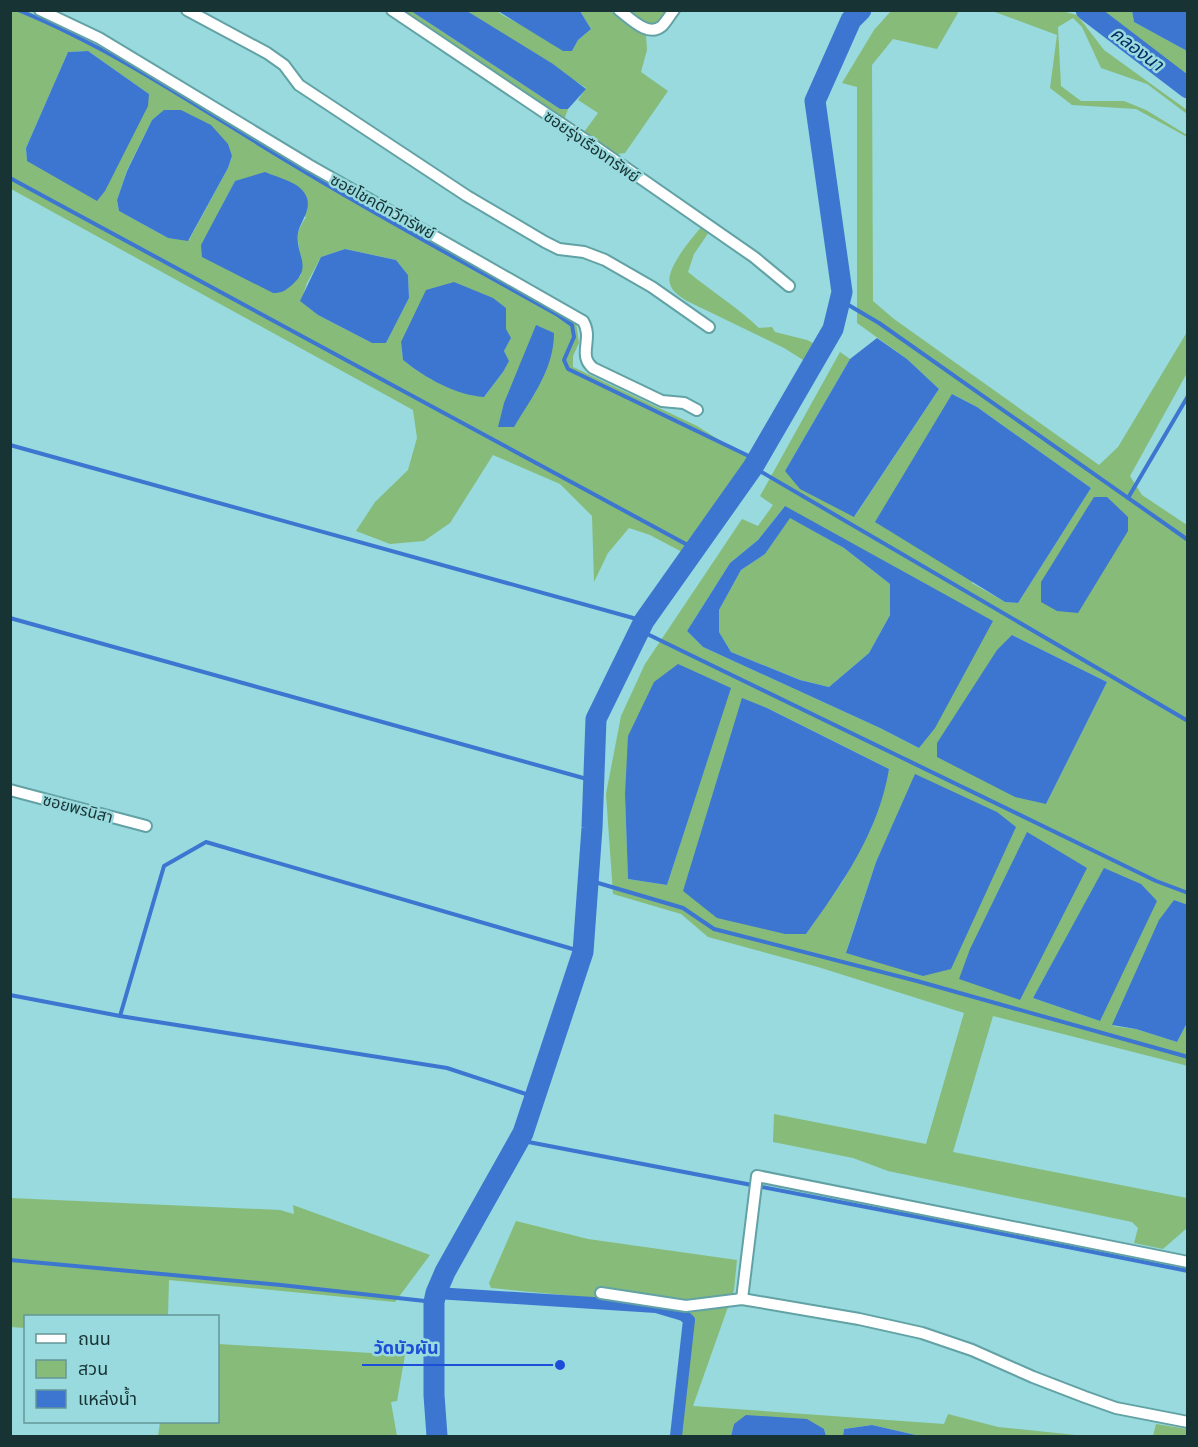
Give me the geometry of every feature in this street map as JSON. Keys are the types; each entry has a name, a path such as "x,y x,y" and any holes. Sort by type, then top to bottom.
{"street":[{"name":"ซอยโชคดีทวีทรัพย์","path":"40,10 99,38 309,165 583,321 589,332 587,363 593,368 662,400 684,403 697,410"},
{"path":"187,10 267,53 284,65 299,85 467,196 558,249 584,252 605,260 652,287 709,327"},
{"name":"ซอยรุ่งเรืองทรัพย์","path":"392,10 754,257 789,286"},
{"path":"619,10 643,28 652,30 661,28 674,10"},
{"name":"ซอยพรนิสา","path":"10,790 146,826"},
{"path":"742,1299 757,1176 1188,1262"},
{"path":"601,1293 686,1306 742,1299 859,1319 922,1333 972,1350 1095,1401 1148,1415 1188,1422"}],"green space":[{"path":"11,11 27,11 135,64 576,322 579,343 573,356 573,367 697,426 753,461 689,540 682,552 650,535 629,528 608,553 594,582 592,516 560,484 493,455 450,523 424,541 390,544 356,531 375,502 408,470 417,438 413,410 11,189","holes":["88,51 149,94 27,161 26,148 68,52","165,110 232,156 228,168 189,240 168,238 119,211 117,200 127,170 152,120","235,181 306,217 298,234 302,266 300,277 221,208","345,249 396,260 408,275 409,298 386,343 372,343 318,315 301,301 307,283 321,257","511,338 504,351 508,361 503,372 485,396 452,389 421,373 403,360 401,342"]},
{"path":"396,11 411,11 560,109 568,109 564,120"},
{"path":"467,11 497,11 572,51 578,40 591,29 580,11 610,11 646,35 647,50 641,72 668,91 625,153 612,155 584,132 598,113 578,100 586,88"},
{"path":"623,11 667,11 658,22 648,25"},
{"path":"891,11 959,11 937,49 893,39 872,65 873,301 894,319 1099,465 1118,447 1187,332 1187,373 1130,476 1142,495 1187,525 1187,905 1174,900 1113,1026 1136,1029 1177,1042 1187,1023 1188,1066 993,1016 953,1152 1187,1198 1187,1228 1163,1249 1134,1243 1138,1228 1132,1222 888,1171 853,1158 773,1142 774,1114 926,1144 964,1013 818,967 708,937 681,914 613,894 606,794 621,716 645,664 742,519 758,526 773,505 760,496 840,352 850,359 785,471 855,516 939,389 907,359 857,323 857,87 842,83 874,30","holes":["952,394 977,407 1091,488 1018,603 1005,602 972,583","784,507 992,621 919,748 703,647 687,631 730,563 758,540","1012,635 1107,682 1046,804","730,688 667,885 628,879 625,795","742,699 767,708 889,769 871,828 843,881 806,934","916,775 846,952 876,862","1067,937 1100,1021 1033,998"]},
{"path":"992,11 1062,11 1077,15 1104,50 1187,110 1187,114 1147,84 1101,68 1082,27 1073,18 1058,27 1061,86 1081,101 1124,101 1146,110 1187,137 1136,109 1072,105 1050,88 1057,35"},
{"path":"1099,11 1132,11 1134,22 1187,51 1187,79"},
{"path":"702,226 709,232 694,254 688,272 759,328 772,327 775,332 807,340 819,346 808,363 784,348 687,301 673,289 670,284 671,270 680,254"},
{"path":"790,517 844,548 890,584 890,615 869,653 829,687 800,680 731,652 719,632 719,610 741,570 765,554"},
{"path":"11,1198 280,1210 294,1214 293,1205 430,1255 395,1302 169,1280 168,1315 24,1315 24,1328 11,1327"},
{"path":"516,1221 588,1239 737,1260 734,1290 693,1406 944,1424 948,1414 998,1427 1085,1436 920,1436 872,1425 844,1429 843,1436 826,1436 824,1429 734,1424 731,1436 681,1436 694,1318 683,1321 676,1311 615,1300 491,1288 489,1283"},
{"path":"219,1344 405,1355 397,1401 391,1402 397,1436 158,1436 160,1423 219,1423"},
{"path":"1156,1424 1187,1429 1187,1436 1153,1436"}],"water":[{"path":"411,11 467,11 553,64 586,89 568,109 560,109"},
{"path":"498,11 580,11 591,29 578,40 572,51 563,51"},
{"path":"1132,11 1187,11 1187,51 1134,22"},
{"path":"88,51 149,94 148,106 105,191 97,201 27,161 26,148 68,52"},
{"path":"164,110 181,110 211,125 228,144 232,156 228,168 188,241 168,238 119,211 117,200 127,171 152,120"},
{"path":"265,172 295,184 304,193 308,203 298,233 302,272 290,286 276,293 202,257 201,245 235,181"},
{"path":"345,249 396,260 408,275 409,298 386,343 372,343 318,315 300,301 321,257"},
{"path":"454,282 493,298 506,308 506,329 511,338 504,351 509,361 484,397 473,396 441,385 403,360 401,342 426,290"},
{"path":"536,325 554,333 546,371 535,394 514,427 498,427 504,403"},
{"path":"877,338 907,359 939,389 854,517 800,489 785,471 850,359"},
{"path":"952,394 977,407 1091,488 1018,603 1005,602 875,522"},
{"path":"1094,497 1107,497 1128,517 1128,531 1078,613 1057,611 1041,602 1041,582"},
{"path":"785,506 993,621 935,728 919,748 703,647 687,631 730,563 758,540","holes":["790,518 844,548 890,584 890,615 869,653 829,687 800,680 731,652 719,632 719,610 741,570 765,554"]},
{"path":"1012,635 1107,682 1046,804 1015,797 937,757 937,743 997,650"},
{"path":"678,664 731,688 667,885 628,879 625,795 628,736 654,682"},
{"path":"742,698 767,708 889,769 877,814 868,835 833,896 806,934 785,934 717,918 683,891"},
{"path":"915,774 997,812 1016,827 951,969 923,976 846,953 876,862"},
{"path":"1027,832 1087,868 1020,1000 959,979 970,949"},
{"path":"1104,868 1141,884 1157,901 1100,1021 1033,998"},
{"path":"1174,900 1188,905 1187,1023 1177,1042 1136,1029 1112,1025 1159,920"},
{"path":"746,1415 807,1419 824,1429 826,1436 731,1436 734,1424"},
{"path":"872,1425 920,1436 843,1436 844,1429"}],"waterway":[{"path":"18,10 90,43 124,62 358,203 558,315 572,325 574,337 564,360 568,369 757,460"},
{"path":"437,1436 434,1395 434,1302 436,1293 445,1272 523,1133 583,952 592,828 596,719 644,621 753,467 833,329 842,292 815,101 851,20 861,10"},
{"name":"คลองนา","path":"1086,10 1188,88"},
{"path":"10,178 695,549"},
{"path":"840,300 879,323 1188,540"},
{"path":"1128,498 1188,396"},
{"path":"10,445 644,621"},
{"path":"753,467 1188,721"},
{"path":"10,618 594,781"},
{"path":"639,630 1156,881 1188,893"},
{"path":"120,1016 164,866 206,842 583,952"},
{"path":"588,880 683,908 714,929 917,981 1188,1057"},
{"path":"10,995 120,1016 447,1068 535,1097"},
{"path":"518,1140 1188,1271"},
{"path":"10,1260 281,1285 434,1302"},
{"path":"436,1293 656,1307 683,1315 689,1320 676,1436"}],"place":[{"name":"วัดบัวผัน","path":"560,1365"}]}
